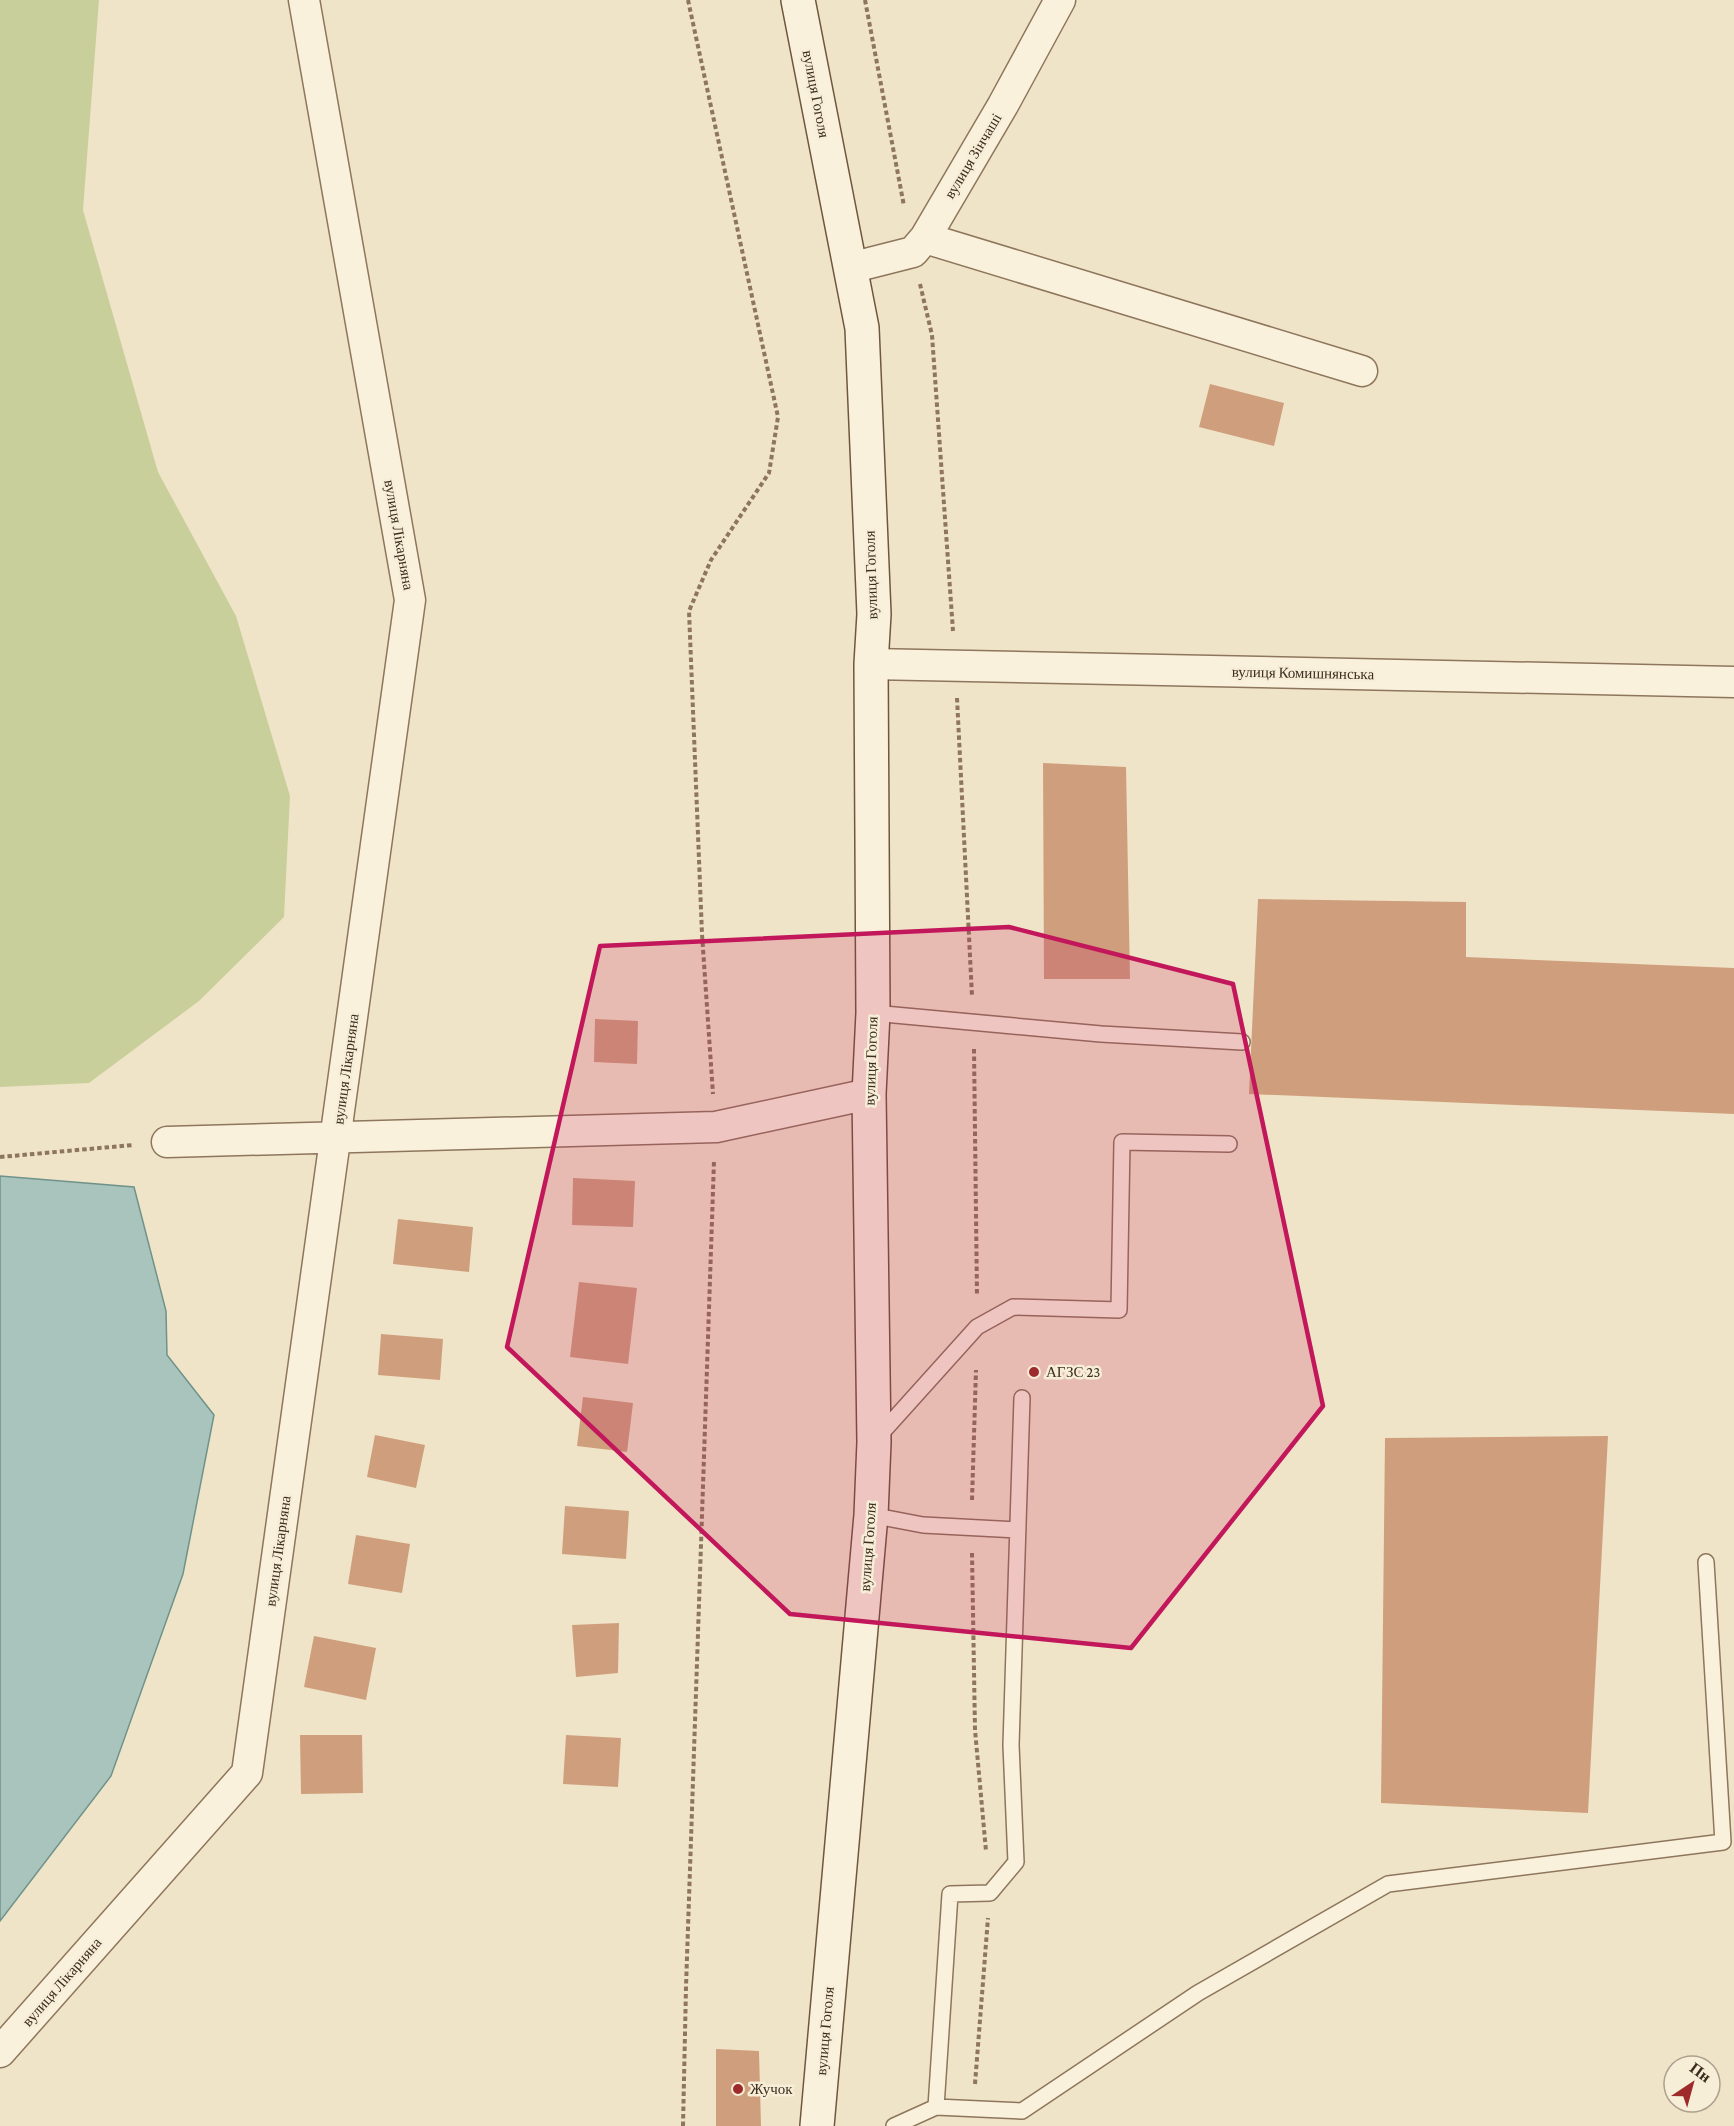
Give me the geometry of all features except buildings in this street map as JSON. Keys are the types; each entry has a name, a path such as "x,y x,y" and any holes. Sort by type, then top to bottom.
{"street":[{"name":"вулиця Лікарняна","path":"0,2052 247,1773 410,600 304,0"},
{"name":"вулиця Гоголя","path":"798,0 862,328 874,615 871,664 873,1013 868,1094 874,1442 872,1515 817,2126"},
{"name":"вулиця Зінчаші","path":"919,245 1003,105 1060,0"},
{"path":"850,268 919,245 1362,371"},
{"name":"вулиця Комишнянська","path":"871,664 1734,682"},
{"path":"166,1142 716,1127 868,1094"}],"lane":[{"path":"873,1013 1101,1034 1242,1042"},
{"path":"874,1442 977,1327 1013,1307 1119,1310 1122,1142 1229,1144"},
{"path":"936,2107 950,1894 990,1893 1016,1862 1011,1744 1022,1398"},
{"path":"872,1515 922,1525 1018,1530"},
{"path":"894,2126 936,2107 1022,2111 1198,1993 1388,1884 1724,1842 1706,1562"}],"path":[{"path":"683,2126 716,1127 702,934 689,611 711,560 769,473 778,417 688,0"},
{"path":"866,0 919,245 932,335 956,666 973,1023 977,1327 971,1528 975,1730 990,1893 973,2109"},
{"path":"0,1157 166,1142"}],"highlighted area":[{"path":"1009,927 1233,984 1323,1406 1131,1648 790,1614 507,1347 600,946"}],"green space":[{"path":"0,0 99,0 83,210 158,472 236,616 290,796 284,917 199,1001 89,1083 0,1087"}],"water":[{"path":"0,1176 134,1187 166,1311 167,1355 214,1415 183,1574 111,1776 0,1921"}],"place":[{"name":"АГЗС 23","path":"1034,1372"},
{"name":"Жучок","path":"738,2089"}]}
